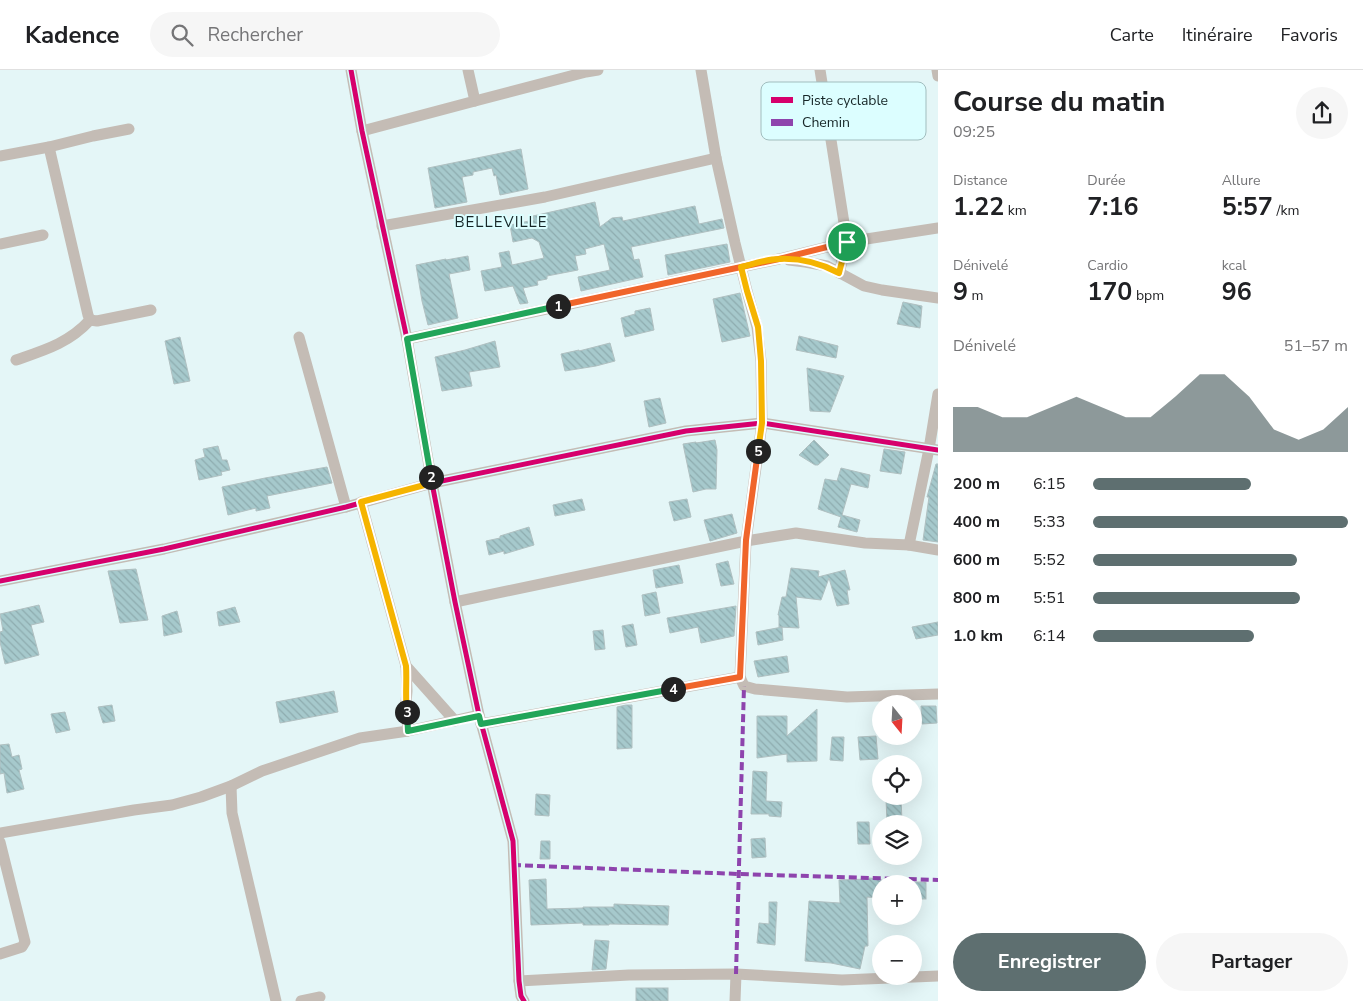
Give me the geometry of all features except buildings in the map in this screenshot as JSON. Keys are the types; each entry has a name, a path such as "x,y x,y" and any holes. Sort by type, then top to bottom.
{"street":[{"path":"351,70 362,131 407,339 454,602 480,720 513,840 519,981 521,996 524,1001"},
{"path":"468,70 475,101"},
{"path":"362,131 586,71 598,70"},
{"path":"701,70 716,158 735,243 758,327 761,361 762,423 746,540 740,677 744,686 764,690 847,697 938,694"},
{"path":"936,70 938,76"},
{"path":"0,156 129,129"},
{"path":"831,140 847,242 839,273"},
{"path":"49,147 90,320"},
{"path":"382,226 546,197 716,158"},
{"path":"407,339 779,259 847,242 938,228"},
{"path":"0,244 43,235"},
{"path":"779,259 827,266 864,286 938,298"},
{"path":"90,320 97,321 151,310"},
{"path":"16,360 67,340 80,331 90,320"},
{"path":"299,337 346,507"},
{"path":"909,545 933,449 938,394"},
{"path":"0,581 164,549 346,507 432,483 686,431 762,423 933,449"},
{"path":"361,502 406,666 408,731"},
{"path":"454,602 746,540 796,533 865,543 909,545 938,550"},
{"path":"406,666 455,721"},
{"path":"0,834 172,805 201,797 231,786 262,771 360,738 408,731 455,721 480,720 740,677"},
{"path":"231,786 232,813 276,1001"},
{"path":"0,842 25,942 22,948 0,954"},
{"path":"519,981 629,975 736,974 842,980 938,976"},
{"path":"735,1001 736,974"},
{"path":"301,1001 320,997"}],"marked path":[{"path":"736,974 744,686"},
{"path":"513,865 938,880"}],"cycle path":[{"path":"351,70 362,131 407,339 455,602 479,715 513,841 519,981 521,996 524,1001"},
{"path":"0,581 164,549 346,507 432,483 686,431 762,423 938,450"}],"district":[{"name":"BELLEVILLE","path":"501,222"}],"route":[{"path":"847,242 779,259 674,281 407,339 432,483 361,502 406,666 408,731 479,716 481,724 740,677 746,540 762,423 761,361 758,327 741,267 779,259 827,266 839,273 847,242"}]}
